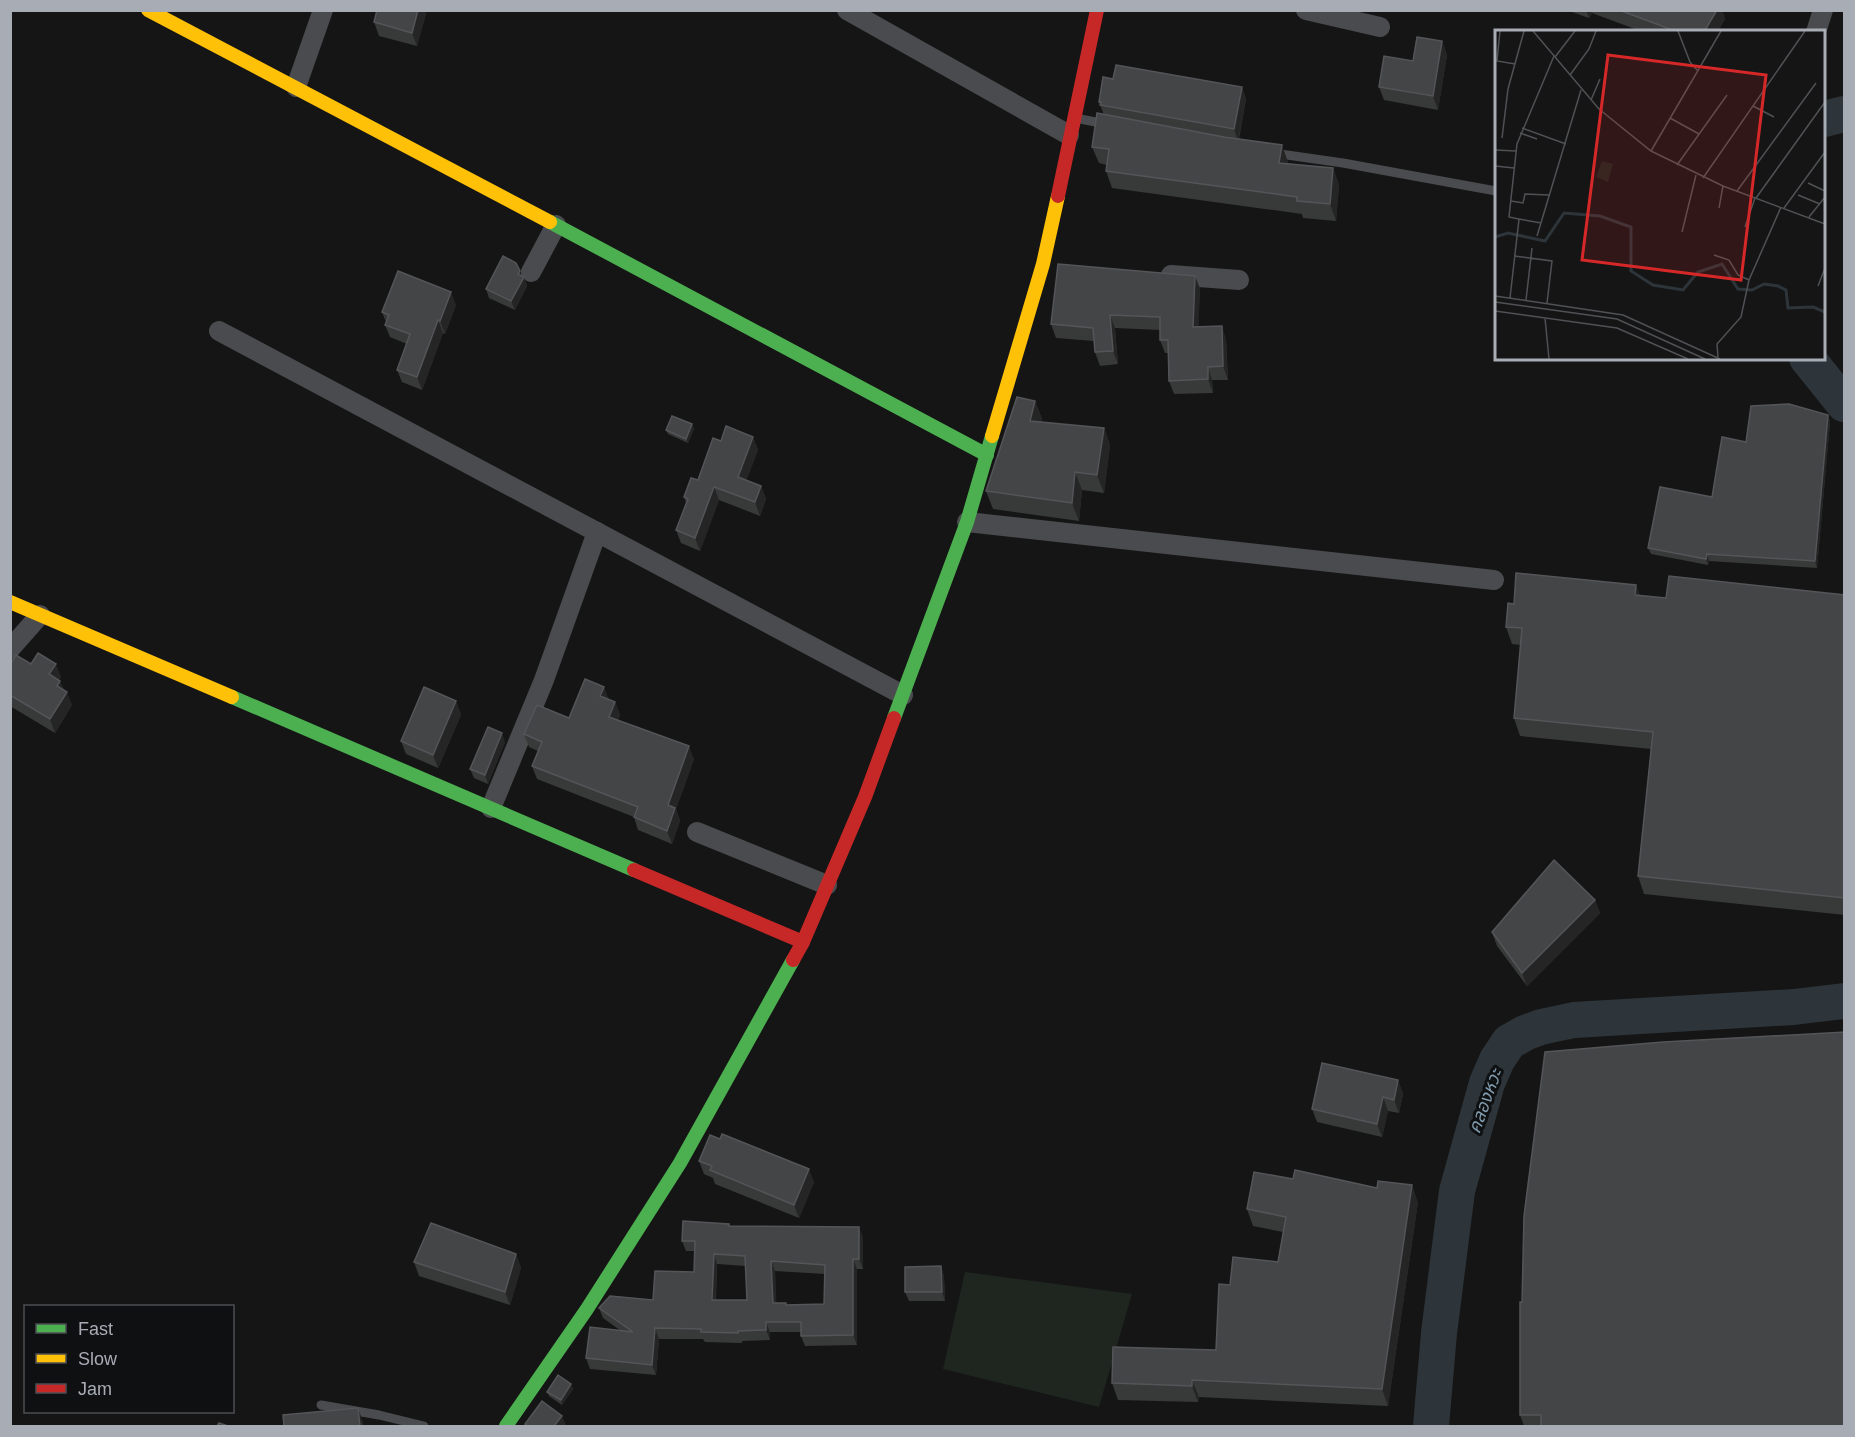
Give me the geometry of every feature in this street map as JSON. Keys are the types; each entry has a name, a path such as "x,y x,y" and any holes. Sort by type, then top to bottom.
{"street":[{"path":"148,10 987,455"},
{"path":"296,87 323,10"},
{"path":"847,10 1071,127"},
{"path":"506,1426 587,1309 680,1163 803,942 865,797 968,522 1042,264 1097,10"},
{"path":"1306,10 1380,27"},
{"path":"1817,30 1823,10"},
{"path":"531,272 556,225"},
{"path":"1042,264 1066,266"},
{"path":"1158,274 1239,280"},
{"path":"219,332 903,695"},
{"path":"968,522 1494,580"},
{"path":"491,808 544,680 597,532"},
{"path":"10,602 803,942"},
{"path":"10,649 40,615"},
{"path":"697,832 827,885"}],"lane":[{"path":"1071,127 1118,126"},
{"path":"1264,152 1343,163 1495,191"},
{"path":"321,1405 386,1416 424,1426"}],"shaded area":[{"path":"965,1272 1132,1294 1099,1407 943,1369"}],"building":[{"path":"377,10 418,10 412,33 374,22"},
{"path":"1619,10 1717,10 1705,30 1670,29"},
{"path":"1417,37 1442,41 1433,96 1379,87 1384,56 1413,61"},
{"path":"1116,65 1242,87 1234,129 1100,105 1103,77 1113,79"},
{"path":"1097,113 1224,137 1282,145 1279,163 1333,168 1330,204 1297,201 1297,197 1106,171 1109,149 1092,147"},
{"path":"503,256 516,263 520,271 518,274 524,277 511,301 486,289"},
{"path":"1058,264 1195,276 1193,327 1222,326 1223,366 1208,367 1208,379 1169,381 1168,340 1160,340 1160,317 1110,315 1113,351 1095,352 1093,328 1051,324"},
{"path":"398,271 451,292 417,377 397,370 410,334 385,325 389,315 382,312"},
{"path":"1017,397 1035,401 1030,421 1104,428 1097,475 1075,472 1072,503 986,491"},
{"path":"1789,404 1828,415 1815,561 1707,554 1706,559 1648,548 1660,487 1712,497 1722,437 1746,442 1751,406"},
{"path":"672,416 692,424 686,439 666,430"},
{"path":"726,426 753,437 738,477 761,486 755,502 714,487 695,538 676,530 688,499 684,497 691,478 698,480 713,438 721,441"},
{"path":"1516,573 1636,585 1635,595 1666,598 1669,576 1845,595 1845,898 1638,876 1653,732 1514,718 1522,628 1506,627 1508,603 1514,604"},
{"path":"38,653 56,664 49,674 60,681 57,686 67,692 50,719 10,695 10,664 16,655 31,664"},
{"path":"585,679 604,687 600,696 615,702 609,717 689,746 668,805 675,808 667,831 634,817 638,807 532,766 542,742 524,734 537,705 569,718"},
{"path":"424,687 456,701 433,755 401,741"},
{"path":"488,727 502,733 485,775 470,769"},
{"path":"1554,860 1595,900 1522,973 1492,932"},
{"path":"1845,1032 1845,1426 1541,1426 1541,1415 1520,1415 1520,1302 1522,1302 1524,1216 1545,1052 1663,1042"},
{"path":"1322,1063 1398,1080 1394,1100 1383,1097 1377,1124 1312,1109"},
{"path":"722,1134 809,1169 794,1205 710,1170 712,1166 699,1161 710,1135 720,1139"},
{"path":"1295,1170 1377,1188 1378,1181 1412,1185 1382,1389 1192,1380 1192,1386 1112,1383 1113,1347 1216,1350 1219,1284 1230,1285 1233,1257 1278,1262 1286,1217 1247,1209 1254,1172 1293,1179"},
{"path":"683,1221 729,1224 729,1226 859,1227 859,1259 853,1259 853,1335 801,1336 801,1322 766,1322 766,1330 738,1331 738,1333 655,1328 652,1365 586,1358 590,1327 633,1332 599,1308 610,1296 653,1300 655,1271 694,1272 695,1241 682,1241","holes":["714,1254 745,1256 747,1300 712,1300","771,1261 825,1265 824,1304 773,1303"]},
{"path":"431,1223 516,1254 505,1292 414,1262"},
{"path":"941,1266 942,1292 905,1292 905,1267"},
{"path":"558,1375 571,1384 561,1400 547,1392"},
{"path":"542,1401 562,1416 554,1426 528,1426 525,1424"},
{"path":"358,1408 360,1426 284,1426 283,1415"}],"waterway":[{"name":"คลองหวะ","path":"1825,119 1844,114"},
{"name":"คลองหวะ","path":"1809,360 1844,404"},
{"name":"คลองหวะ","path":"1431,1426 1439,1333 1457,1191 1487,1083 1497,1060 1509,1042 1541,1027 1574,1020 1794,1007 1844,1001"}],"traffic: fast":[{"path":"550,222 987,455"},
{"path":"894,718 967,522 992,436"},
{"path":"232,697 634,870"},
{"path":"506,1426 587,1309 680,1163 793,960"}],"traffic: slow":[{"path":"148,10 550,222"},
{"path":"992,436 1043,264 1058,196"},
{"path":"10,602 232,697"}],"traffic: jam":[{"path":"1058,196 1097,10"},
{"path":"793,960 803,942 865,797 894,718"},
{"path":"634,870 803,942"}]}
